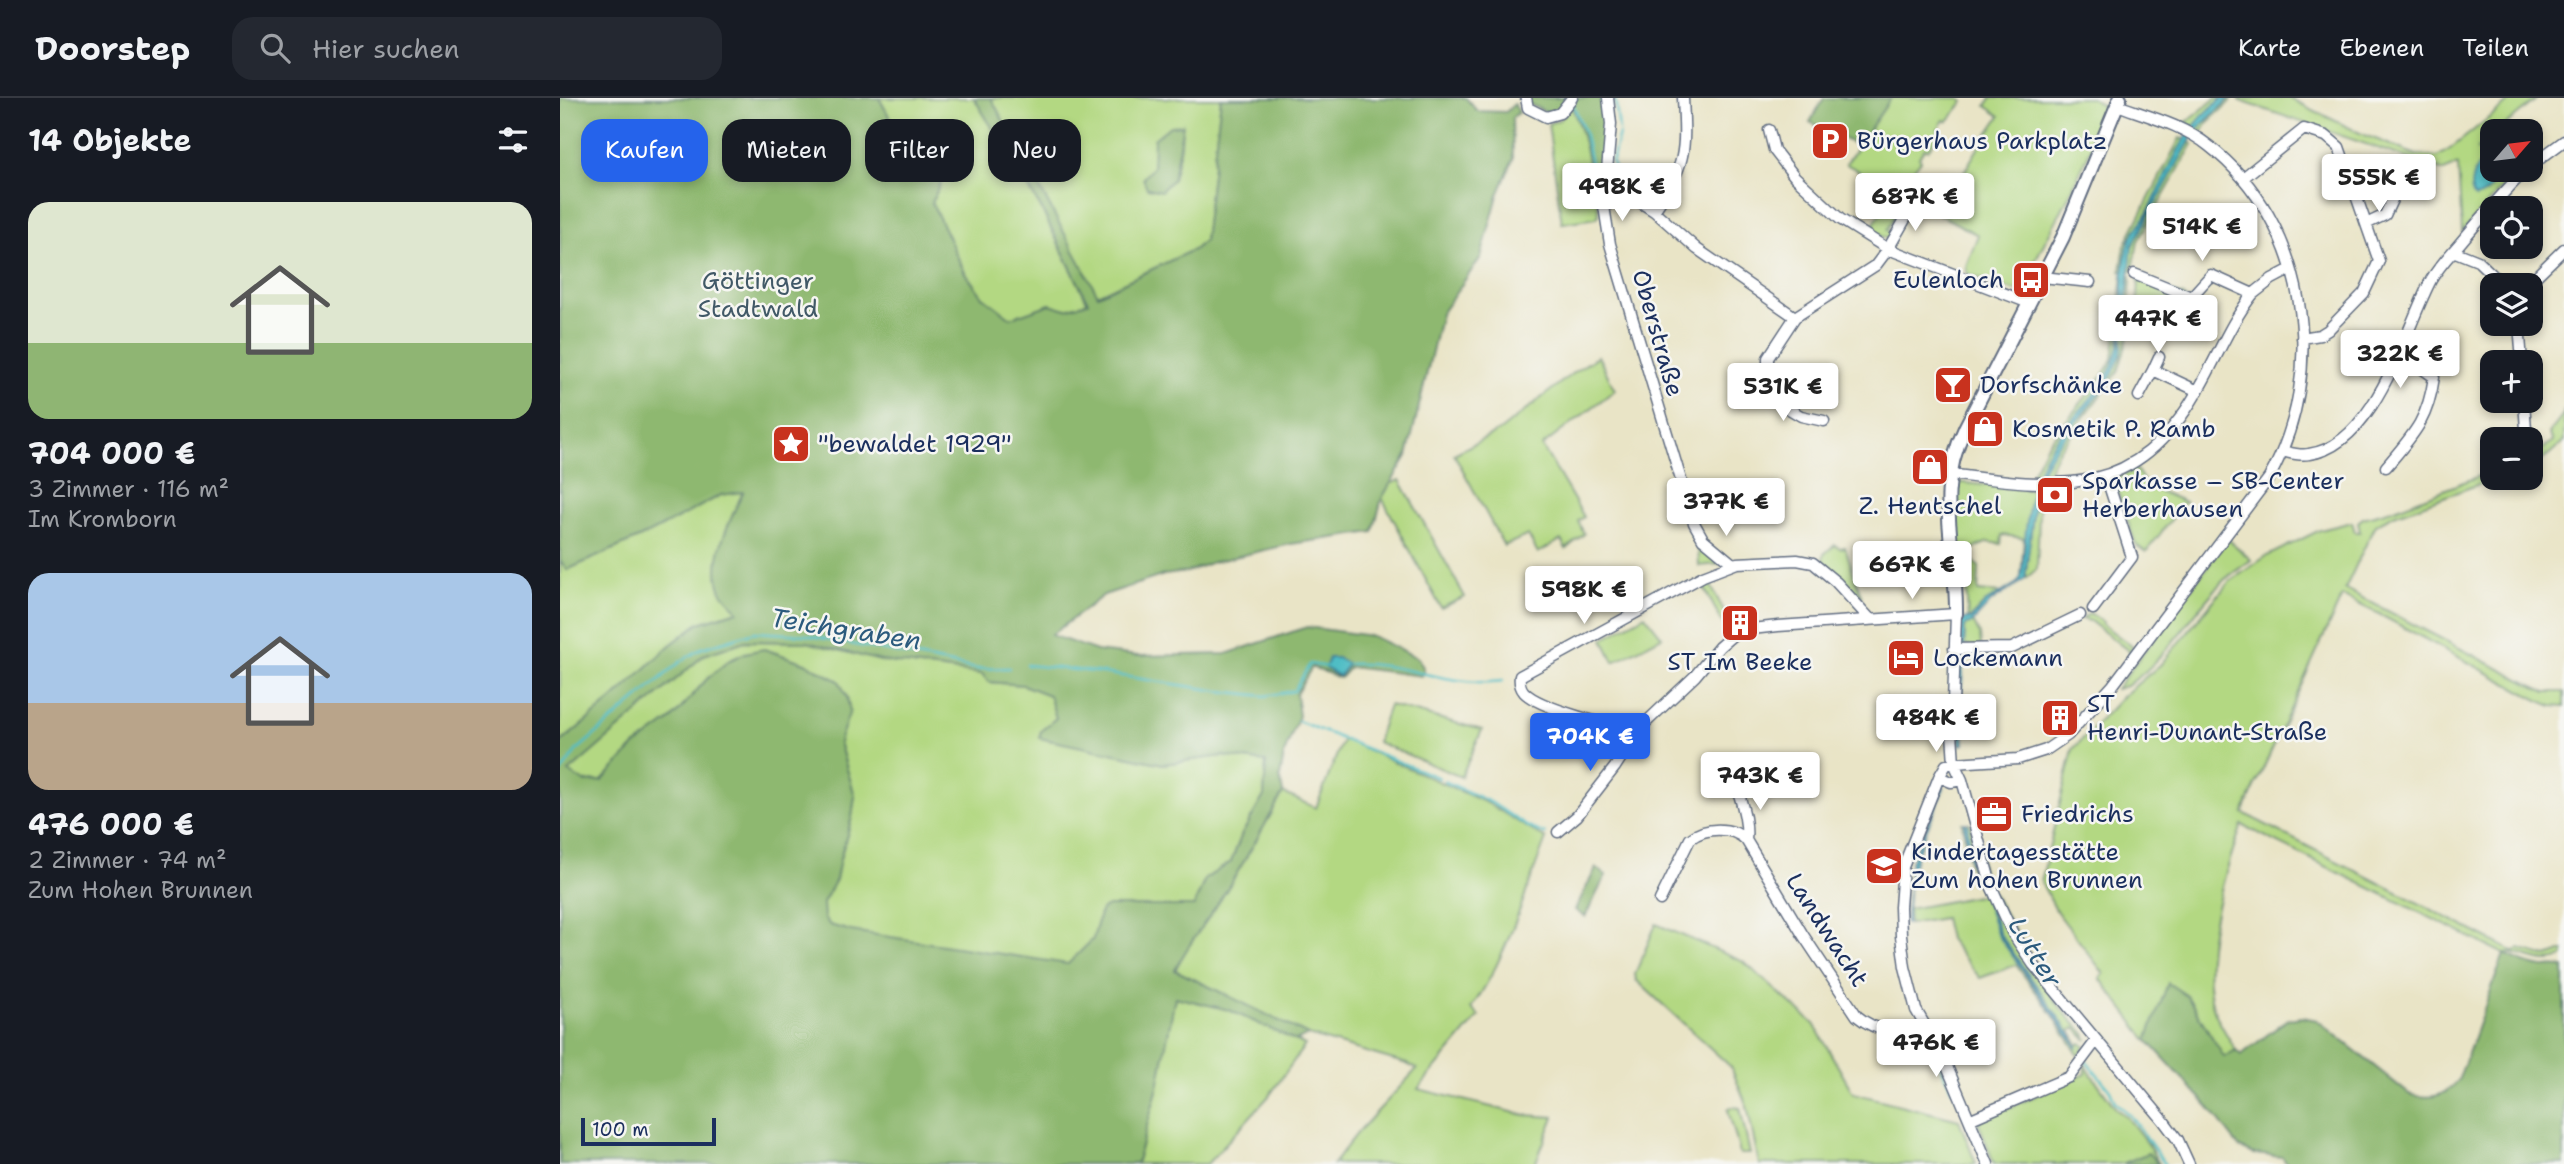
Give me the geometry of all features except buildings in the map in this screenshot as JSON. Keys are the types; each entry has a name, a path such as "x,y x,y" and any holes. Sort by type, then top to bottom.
{"street":[{"path":"1526,98 1528,108 1540,116 1551,117 1564,110 1572,98"},
{"name":"Oberstraße","path":"1608,98 1611,124 1604,206 1610,244 1698,533 1733,564"},
{"path":"1654,211 1673,184 1681,166 1685,145 1683,98"},
{"path":"1988,1164 1943,1057 1916,1010 1905,967 1900,907 1903,867 1908,851 1946,765 1954,763 2018,759 2046,750 2068,734 2113,685 2269,478 2282,451 2298,399 2302,374 2300,310 2282,238 2270,215 2243,178 2198,138 2118,101 2063,237 1959,440 1949,474 1947,510 1956,583 1959,649 1951,733 1954,763 1962,780 1992,888 2008,923 2033,964 2170,1129 2189,1164"},
{"path":"2243,178 2303,129 2326,136 2339,147 2379,261 2364,293 2325,332 2302,338"},
{"path":"1769,130 1774,150 1812,195 1840,219 1888,249 2029,303"},
{"path":"2543,156 2564,141"},
{"path":"1605,180 1654,211 1697,249 1795,317"},
{"path":"2282,451 2301,455 2327,448 2343,437 2365,413 2380,393 2400,353 2432,279 2515,182"},
{"path":"2366,224 2385,215 2397,189"},
{"path":"1824,421 1801,416 1789,409 1768,376 1768,358 1795,317 1876,264 1888,249 1915,202"},
{"path":"2457,247 2490,273"},
{"path":"2539,273 2564,249"},
{"path":"1949,474 2024,483 2066,483 2106,476 2135,462 2156,447 2179,420 2253,294 2265,283 2291,269"},
{"path":"2134,274 2191,297 2211,275 2253,294"},
{"path":"2042,277 2090,282"},
{"path":"2386,467 2420,424 2430,403 2434,377 2400,353"},
{"path":"2139,396 2159,357"},
{"path":"2152,370 2197,391"},
{"path":"2093,608 2132,557 2106,476"},
{"path":"1639,729 1608,725 1537,699 1523,691 1519,680 1522,674 1733,564 1797,560 1813,564 1829,574 1870,619"},
{"path":"1558,832 1577,816 1621,758 1639,729 1736,633 1779,626 1956,614"},
{"path":"1959,649 2012,648 2080,615"},
{"path":"1939,777 1951,782 1962,780"},
{"name":"Landwacht","path":"1737,787 1745,815 1746,840 1803,936 1857,1016 1867,1024 1904,1033 1924,1025"},
{"path":"1660,900 1690,839 1698,833 1728,831 1739,834 1746,840"},
{"path":"1971,1119 2068,1077 2096,1041"}],"green space":[{"name":"Göttinger Stadtwald","path":"560,98 879,98 891,119 865,119 865,182 941,182 932,203 965,273 983,297 1011,318 1050,304 1066,309 1088,302 1025,182 1037,182 1098,295 1195,249 1204,241 1221,98 1466,98 1477,111 1506,112 1514,104 1519,112 1512,118 1513,159 1498,195 1481,257 1441,314 1407,456 1382,498 1373,532 1291,544 1213,562 1187,572 1164,575 1104,595 1051,635 1097,651 1138,656 1226,654 1307,627 1372,636 1418,658 1424,669 1422,676 1350,667 1340,678 1312,667 1296,694 1299,716 1284,754 1280,777 1283,793 1238,871 1175,970 1308,1035 1296,1041 1229,1010 1175,997 1158,1087 1136,1164 560,1164 560,743 613,699 669,646 699,623 738,611 720,589 717,565 723,539 743,492 721,495 654,531 567,570 560,560","holes":["745,641 807,642 881,661 982,674 989,682 1023,685 1049,695 1056,718 1041,731 1039,738 1163,764 1223,756 1266,762 1264,796 1242,834 1231,862 1205,879 1194,906 1108,906 1101,910 1093,939 1068,964 851,931 830,925 824,918 823,903 836,880 855,796 839,742 850,711 839,681 805,663 764,649 745,653 728,661 706,680 672,719 635,746 602,781 584,782 569,772 704,655"]},
{"path":"879,98 974,98 988,121 988,182 1025,182 1088,303 1066,309 1050,304 1011,318 983,297 965,272 931,202 940,182 974,182 974,119 891,119"},
{"path":"974,98 991,98 1002,119 988,121"},
{"path":"991,98 1221,98 1204,241 1195,249 1097,295 1036,182 1081,182 1081,119 1002,119","holes":["1182,125 1181,146 1173,179 1153,168"]},
{"path":"1522,98 1605,98 1608,126 1602,181 1590,181 1584,143 1572,107 1566,104 1550,114 1522,101"},
{"path":"1824,98 1891,98 1858,146 1810,122"},
{"path":"1891,98 1959,98 1964,102 1947,122 1944,120 1928,150 1925,148 1919,157 1921,160 1914,169 1926,179 1909,207 1902,204 1887,230 1893,234 1888,239 1869,231 1895,191 1846,164"},
{"path":"1991,98 2092,98 2104,107 2107,114 2067,200 2021,287 2015,291 1967,274 1966,266 1978,235 1939,214 2000,116 1986,106"},
{"path":"2216,98 2234,98 2208,122 2202,133 2184,124"},
{"path":"2239,98 2289,98 2360,133 2416,155 2437,157 2480,125 2480,147 2477,149 2480,151 2480,182 2507,182 2495,196 2480,196 2480,212 2462,232 2458,165 2444,171 2240,101"},
{"path":"2514,98 2538,98 2513,119 2488,119"},
{"path":"1572,107 1584,144 1590,183 1595,183 1599,215 1596,218 1562,223 1548,124 1561,119"},
{"path":"1183,125 1173,179 1161,191 1147,188 1143,178 1153,167 1154,139 1170,126"},
{"path":"2180,138 2193,144 2138,241 2133,270 2121,271 2125,245"},
{"path":"2123,275 2119,341 2125,324 2128,276 2131,276 2128,338 2118,372 2059,450 2046,476 2030,477 2046,446 2098,382 2113,359"},
{"path":"2139,279 2184,296 2189,303 2175,333 2137,316"},
{"path":"1598,356 1615,390 1542,446 1584,517 1578,521 1584,534 1566,549 1561,540 1538,553 1528,535 1504,546 1454,454 1501,430"},
{"path":"2564,410 2564,441 2543,460 2543,448 2553,441 2549,434"},
{"path":"2136,469 2147,486 2185,502 2146,552 2136,545 2116,487 2118,478"},
{"path":"2480,476 2480,484 2394,515 2375,525 2345,589 2546,692 2564,692 2564,707 2552,706 2538,700 2342,596 2243,813 2514,952 2519,949 2547,957 2564,951 2564,956 2549,961 2504,954 2242,825 2215,915 2209,964 2209,987 2213,1007 2236,1050 2224,1058 2187,996 2168,984 2147,1040 2100,978 2104,974 2057,912 2041,882 2073,749 2123,696 2161,664 2229,582 2265,557 2320,530 2352,522 2355,532 2360,532 2358,522 2363,518 2392,510"},
{"path":"1400,480 1465,597 1441,608 1382,498 1390,484"},
{"path":"1956,482 2032,490 2021,577 2024,538 2002,535 2001,544 1988,542 1963,553 1956,548 1952,488"},
{"path":"2036,490 2040,490 2037,569 2025,579"},
{"path":"744,491 726,532 738,611 699,623 669,646 613,699 560,743 560,560 567,570 654,531 721,495"},
{"path":"2228,539 2251,560 2224,580 2144,673 2116,689"},
{"path":"1702,544 1717,555 1719,564 1699,566 1698,545"},
{"path":"1835,545 1845,547 1862,598 1823,560 1824,554"},
{"path":"1965,561 1973,561 1979,567 1978,591 2001,593 1985,603 1968,620"},
{"path":"1708,580 1729,621 1723,624 1702,584"},
{"path":"2090,613 2133,647 2130,652 2090,621 2082,619"},
{"path":"1645,615 1662,637 1614,662 1603,639"},
{"path":"1973,621 1980,635 1981,646 1964,646 1965,626"},
{"path":"745,641 807,642 881,661 982,674 989,682 1023,685 1049,695 1056,718 1041,731 1040,738 1163,764 1223,756 1266,762 1264,796 1242,834 1231,862 1205,879 1194,906 1109,906 1189,920 560,1164 560,822 840,859 855,796 839,742 849,711 847,697 839,681 805,663 765,649 745,653 728,661 706,680 672,719 635,746 602,781 584,782 568,772 704,655"},
{"path":"1389,705 1482,730 1461,777 1377,742"},
{"path":"1343,739 1487,803 1546,839 1504,948 1471,1008 1479,1016 1418,1089 1524,1115 1554,1117 1535,1164 1333,1164 1359,1131 1417,1069 1308,1035 1175,970 1238,871 1283,793 1316,808"},
{"path":"1962,823 1970,823 1986,882 2047,985 2045,987 2085,1034 2087,1040 2075,1028 2070,1031 2078,1045 2081,1043 2085,1046 2079,1056 2016,965 1980,978 1949,939 1944,918 1909,924 1908,909 1983,895 1970,867"},
{"path":"1596,868 1606,875 1585,917 1575,910"},
{"path":"1656,924 1744,962 1814,1024 1853,1093 1959,1120 1976,1164 1759,1164 1747,1106 1731,1067 1636,980 1635,974"},
{"path":"2504,954 2535,966 2564,968 2564,1164 2287,1164 2282,1157 2254,1154 2240,1148 2208,1106 2147,1040 2168,983 2187,996 2224,1057 2236,1050 2241,1055 2288,1019 2302,1017 2317,1020 2409,1094 2436,1096 2458,1081"},
{"path":"1175,996 1229,1010 1305,1045 1269,1096 1207,1164 1136,1164 1158,1087"},
{"path":"2084,1064 2117,1110 2126,1116 2148,1144 2159,1164 1994,1164 1978,1121 2086,1074"},
{"path":"1740,1108 1750,1154 1740,1154 1728,1109"},
{"path":"2148,1153 2159,1164 2122,1164"}],"water":[{"path":"2223,98 2230,98 2196,130 2132,246 2121,354 2103,388 2056,447 2043,468 2036,490 2025,579 1991,602 1972,623 1965,626 1961,704 1964,744 1960,745 1956,700 1960,620 1971,619 1985,603 2017,583 2021,577 2028,514 2034,482 2040,467 2055,441 2093,396 2115,359 2121,330 2124,271 2130,239 2148,212 2187,136 2208,110"},
{"path":"2480,165 2480,182 2493,182 2486,193 2475,198 2472,181"},
{"path":"1329,658 1338,658 1348,664 1339,676 1325,668"},
{"path":"1941,787 1944,788 1917,854 1909,886 1905,924 1911,862"},
{"path":"1964,823 1967,823 1972,858 2000,934 2078,1049 1998,935 1970,859"}],"waterway":[{"path":"1601,178 1606,125 1602,98"},
{"path":"1615,98 1619,130"},
{"path":"1573,105 1584,131 1595,182 1590,182"},
{"path":"1616,174 1612,162 1619,134"},
{"name":"Teichgraben","path":"560,774 576,751 680,662 702,648 755,632 806,635 977,669 1009,668"},
{"name":"Teichgraben","path":"1027,665 1265,696 1294,691 1310,664 1328,667"},
{"name":"Teichgraben","path":"1348,664 1387,666 1464,681 1503,681"},
{"path":"1298,721 1439,778"},
{"path":"1444,781 1492,803 1528,827 1545,834"},
{"path":"1935,1054 1952,1090"},
{"name":"Lutter","path":"2086,1060 2110,1090 2115,1102 2131,1116 2165,1164"}],"place":[{"name":"Bürgerhaus Parkplatz","path":"1830,141"},
{"name":"Eulenloch","path":"2031,280"},
{"name":"Dorfschänke","path":"1953,385"},
{"name":"Kosmetik P. Ramb","path":"1985,429"},
{"name":"\"bewaldet 1929\"","path":"791,444"},
{"name":"Z. Hentschel","path":"1930,467"},
{"name":"Sparkasse – SB-Center Herberhausen","path":"2055,495"},
{"name":"ST Im Beeke","path":"1740,623"},
{"name":"Lockemann","path":"1906,658"},
{"name":"ST Henri-Dunant-Straße","path":"2060,718"},
{"name":"Friedrichs","path":"1994,814"},
{"name":"Kindertagesstätte Zum hohen Brunnen","path":"1884,866"}]}
